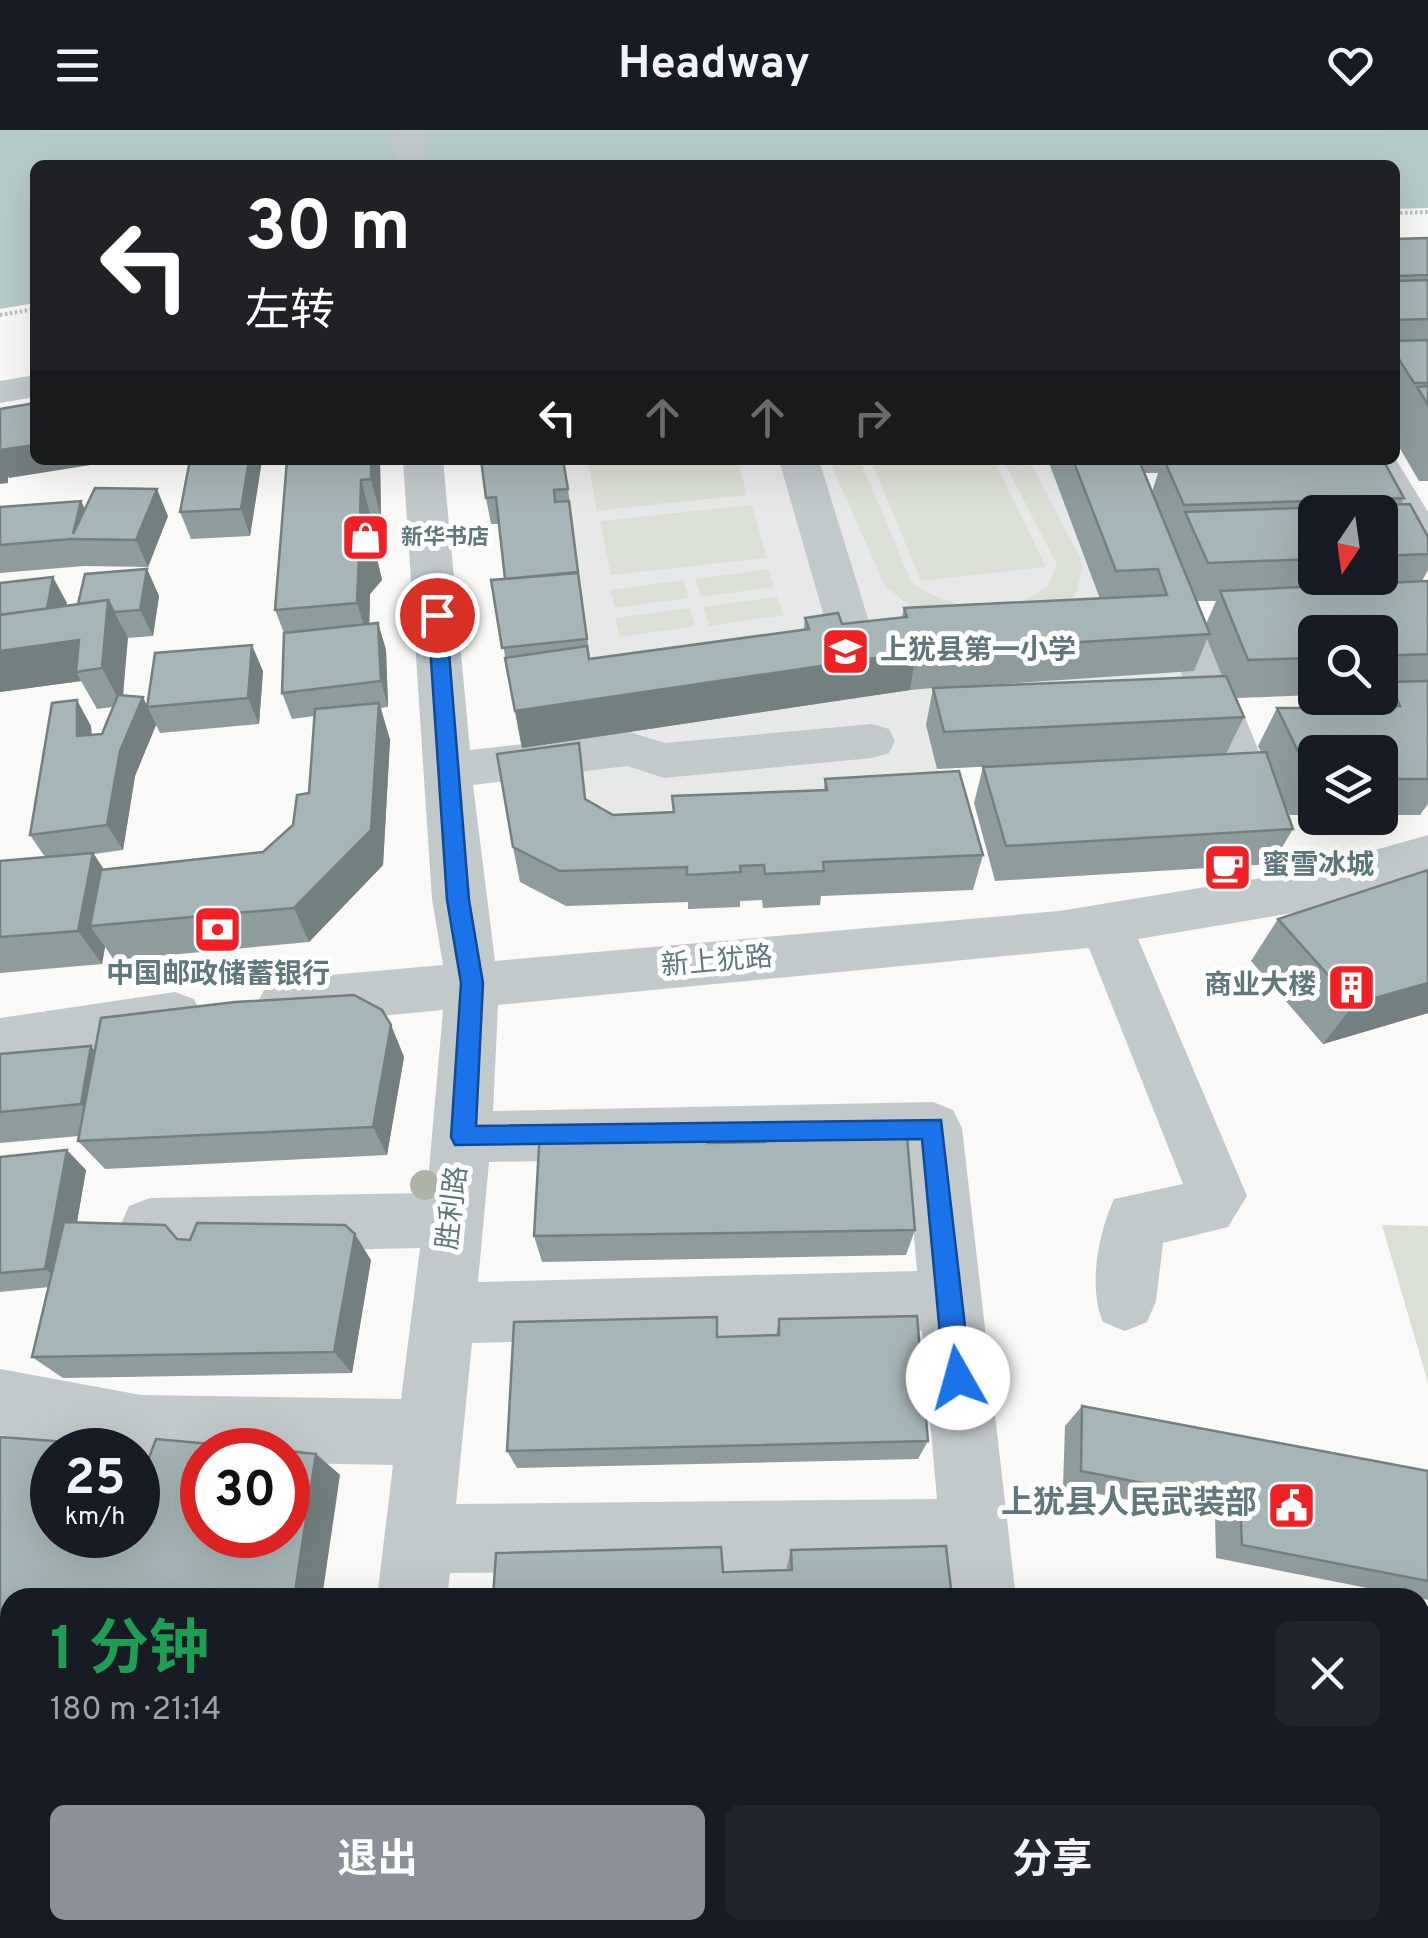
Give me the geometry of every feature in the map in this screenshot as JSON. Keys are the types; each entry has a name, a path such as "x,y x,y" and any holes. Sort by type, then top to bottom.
{"street":[{"path":"408,130 410,160"},
{"path":"0,392 30,387"},
{"name":"胜利路","path":"416,1567 463,1137 472,983 458,900 423,465"},
{"path":"800,465 856,652"},
{"path":"1122,465 1290,893"},
{"path":"1400,479 1428,546"},
{"path":"450,770 630,749 664,761 872,741"},
{"name":"新上犹路","path":"0,1041 225,1008 1059,932 1290,893 1428,854"},
{"path":"1106,924 1217,1196 1207,1208 1135,1219 1124,1301"},
{"path":"416,1567 490,1540 978,1565 933,1128 463,1137"},
{"path":"150,1226 451,1220"},
{"path":"442,1313 949,1300"},
{"path":"0,1402 141,1428 430,1433"}],"path":[{"path":"1400,213 1428,212"},
{"path":"0,314 30,311"}],"shaded area":[{"path":"0,130 1428,130 1428,208 1400,209 1400,160 30,160 30,304 0,309"},
{"name":"上犹县第一小学","path":"562,465 1114,465 1226,754 937,769 941,786 675,848 529,788 509,685 572,528"},
{"path":"589,465 738,465 747,495 597,511"},
{"path":"831,465 862,465 911,581 925,592 962,606 1021,603 1047,587 1057,565 1006,465 1032,465 1083,563 1076,594 1063,608 923,616 885,586"},
{"path":"873,465 996,465 1046,567 921,581"},
{"path":"752,505 767,558 611,575 600,521"},
{"path":"768,569 774,587 701,597 695,579"},
{"path":"683,580 689,598 615,608 610,590"},
{"path":"777,597 784,615 709,626 703,607"},
{"path":"690,608 695,626 620,637 615,618"},
{"path":"1382,1225 1428,1226 1428,1383"}],"building":[{"path":"1428,238 1428,275 1400,276 1400,239"},
{"path":"1428,280 1428,319 1400,320 1400,281"},
{"path":"1428,340 1428,383 1414,383 1400,361 1400,341"},
{"path":"1428,386 1428,405 1417,387"},
{"path":"30,404 30,446 0,450 0,409"},
{"path":"189,465 248,465 241,509 180,512"},
{"path":"287,465 371,465 371,479 361,480 360,521 369,527 372,542 359,556 357,603 275,610"},
{"path":"482,465 564,465 568,489 554,490 555,502 569,501 578,572 505,579 496,497 486,498"},
{"path":"1075,465 1141,465 1210,634 916,652 515,711 505,658 587,646 589,659 809,629 805,618 838,613 842,624 907,617 904,608 1167,595 1158,569 1116,571"},
{"path":"1166,465 1386,465 1404,498 1298,495 1298,501 1184,505"},
{"path":"95,488 157,489 136,540 71,539 0,545 0,507 81,501 73,534"},
{"path":"1398,504 1410,504 1428,537 1428,554 1398,555"},
{"path":"1298,508 1298,560 1208,563 1185,512"},
{"path":"147,569 140,610 114,612 108,600 78,604 85,574"},
{"path":"578,573 587,639 502,648 491,580"},
{"path":"53,577 47,609 0,615 0,583"},
{"path":"1428,581 1428,654 1398,655 1398,615 1298,615 1298,659 1248,660 1220,591 1298,587 1298,595 1398,595 1398,582"},
{"path":"108,600 102,668 76,672 79,640 0,651 0,615"},
{"path":"378,623 381,681 282,693 284,633"},
{"path":"252,645 248,698 147,707 155,653"},
{"path":"1226,676 1244,717 944,732 933,688"},
{"path":"1428,681 1428,779 1398,779 1398,735 1298,735 1298,751 1277,708 1298,708 1298,715 1398,715 1398,682"},
{"path":"118,695 143,697 120,751 107,825 30,835 52,703 77,700 77,736 102,734"},
{"path":"379,703 371,830 294,908 90,926 101,870 263,852 293,825 297,795 309,793 315,709"},
{"path":"579,743 585,799 613,815 674,812 672,796 827,790 825,779 959,771 983,855 823,862 824,871 765,874 764,865 740,866 741,872 687,875 687,867 560,871 513,847 497,754"},
{"path":"1266,752 1293,829 1006,846 983,767"},
{"path":"93,853 78,931 0,937 0,861"},
{"path":"1428,870 1428,983 1354,1004 1278,919"},
{"path":"354,995 382,1010 391,1025 373,1127 78,1141 101,1018 235,1002"},
{"path":"91,1046 81,1104 0,1112 0,1054"},
{"path":"906,1125 915,1230 534,1236 540,1129 708,1126 708,1143 765,1142 764,1128"},
{"path":"67,1150 45,1269 0,1273 0,1157"},
{"path":"64,1222 165,1225 177,1239 190,1240 197,1223 345,1225 355,1234 334,1352 32,1357"},
{"path":"917,1316 928,1441 507,1451 514,1322 717,1317 717,1337 779,1335 779,1319"},
{"name":"上犹县人民武装部","path":"1082,1406 1428,1471 1428,1581 1242,1545 1240,1502 1081,1471"},
{"path":"0,1437 30,1439 30,1558 160,1558 160,1439 180,1441 180,1558 300,1558 296,1588 0,1588"},
{"path":"310,1453 316,1454 310,1493"},
{"path":"946,1546 951,1588 494,1588 496,1553 721,1547 723,1572 792,1570 791,1550"}],"place":[{"name":"新华书店","path":"366,538"},
{"name":"上犹县第一小学","path":"845,652"},
{"name":"蜜雪冰城","path":"1227,867"},
{"name":"中国邮政储蓄银行","path":"218,929"},
{"name":"商业大楼","path":"1351,987"},
{"name":"上犹县人民武装部","path":"1292,1505"}],"route":[{"path":"437,615 458,900 472,983 463,1137 933,1128 958,1378"}]}
